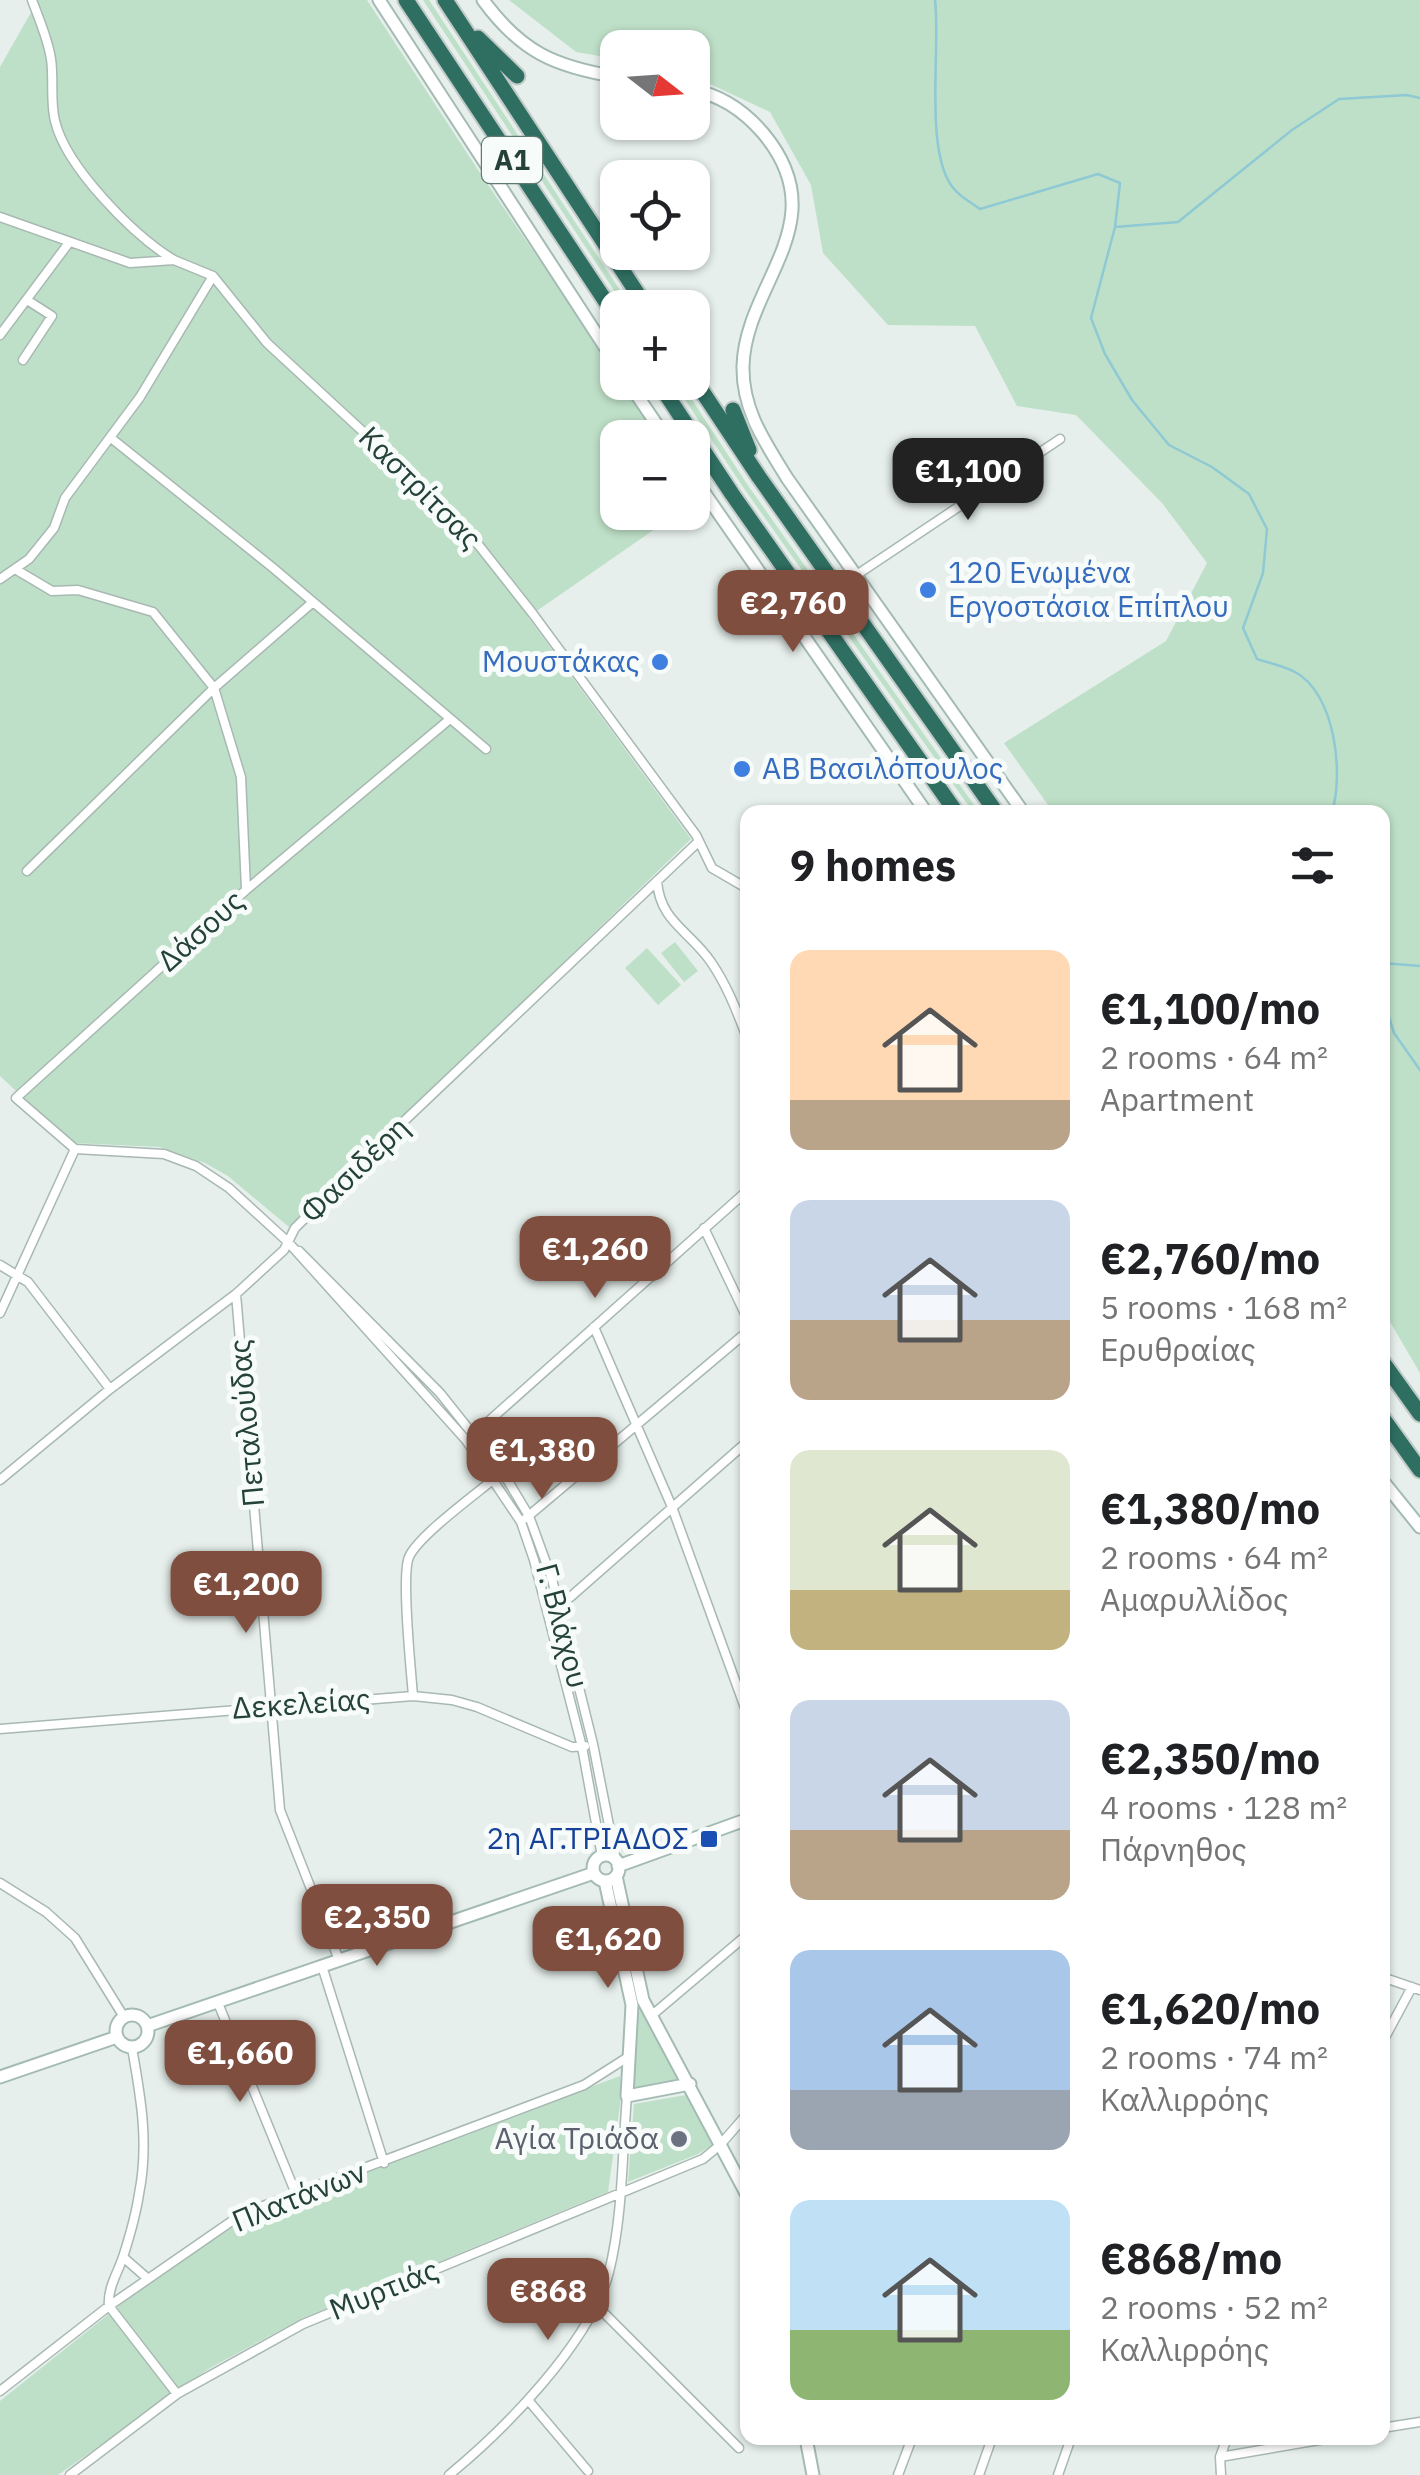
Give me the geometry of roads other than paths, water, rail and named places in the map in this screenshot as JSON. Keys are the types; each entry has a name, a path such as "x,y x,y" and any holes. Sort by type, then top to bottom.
{"highway":[{"name":"Α1","path":"406,0 600,293"},
{"name":"Α1","path":"450,7 635,290"},
{"path":"450,7 517,76"},
{"path":"670,400 951,805"},
{"path":"708,400 991,805"},
{"path":"733,410 759,477"},
{"path":"1390,1372 1420,1414"},
{"path":"1390,1428 1420,1470"}],"main road":[{"path":"378,0 600,339"},
{"path":"483,0 509,32 544,57 600,74"},
{"path":"710,95 750,119 770,141 787,173 792,209 786,242 746,342 744,394 754,422 787,478 1018,805"},
{"path":"710,501 921,805"},
{"path":"1390,1489 1420,1528"},
{"path":"147,2026 610,1871 740,1822"},
{"path":"610,1871 594,1863 602,1856 610,1871 651,2016 740,2182"},
{"path":"610,1871 631,2000 626,2096 690,2084"},
{"path":"138,2016 147,2026 145,2041 132,2048 122,2045 116,2037 116,2024 124,2017 138,2016"},
{"path":"0,2077 116,2037"},
{"path":"807,2445 813,2475"}],"street":[{"path":"32,0 49,49 54,118 64,142 100,195 152,247 174,260"},
{"name":"Καστρίτσας","path":"0,217 130,263 174,260 213,276 267,343 477,542 696,835 697,844 712,868 740,884"},
{"path":"0,335 68,244"},
{"path":"0,579 29,558 54,528 64,498 112,438 213,276"},
{"path":"23,360 52,316 27,300"},
{"path":"112,438 486,749"},
{"path":"856,576 1060,439"},
{"path":"15,569 52,591 78,590 153,612 214,688 241,776 246,890"},
{"path":"27,871 214,688 313,602"},
{"name":"Δάσους","path":"75,1149 16,1098 246,890 450,720"},
{"name":"Φασιδέρη","path":"0,1480 110,1389 236,1294 284,1250 295,1228 386,1138 697,844"},
{"path":"656,880 658,900 714,966 740,1016"},
{"path":"0,1313 75,1149"},
{"name":"Γ. Βλάχου","path":"75,1149 164,1154 179,1158 229,1188 311,1260 440,1393 493,1479 525,1519 582,1747 602,1856"},
{"path":"470,1438 740,1197"},
{"path":"704,1228 740,1303"},
{"path":"0,1265 34,1288 110,1389"},
{"name":"Πεταλούδας","path":"236,1294 280,1810 339,1960"},
{"path":"594,1327 672,1507 740,1694"},
{"path":"525,1519 740,1338"},
{"name":"Γ. Βλάχου","path":"470,1438 502,1472 525,1519 558,1606 593,1744 610,1871"},
{"path":"558,1606 740,1448"},
{"path":"412,1696 408,1557 420,1542 502,1472"},
{"name":"Δεκελείας","path":"0,1728 412,1696 477,1707 567,1746 582,1747"},
{"path":"582,1747 593,1744"},
{"path":"0,1882 46,1912 75,1938 124,2017"},
{"path":"651,2016 740,1941"},
{"path":"322,1966 384,2163"},
{"path":"1390,1980 1416,1989 1390,2030"},
{"path":"218,2003 296,2194"},
{"path":"132,2048 144,2110 146,2147 139,2195 108,2296 109,2306 177,2394"},
{"name":"Πλατάνων","path":"0,2391 147,2278 242,2214 584,2085 628,2056"},
{"path":"449,2475 528,2400 596,2305 608,2272 626,2096"},
{"name":"Μυρτιάς","path":"70,2475 177,2394 303,2324 703,2159 740,2122"},
{"path":"123,2257 147,2278"},
{"path":"596,2305 739,2448"},
{"path":"528,2400 588,2471"},
{"path":"1390,2427 1420,2422"},
{"path":"898,2475 909,2445"},
{"path":"979,2475 990,2445"},
{"path":"1058,2475 1069,2445"},
{"path":"1221,2475 1220,2457 1224,2445"},
{"path":"1220,2457 1290,2445"}],"waterway":[{"path":"935,0 939,153 945,174 958,193 980,209 1098,174 1120,183 1115,227 1091,318 1105,354 1132,400 1169,445 1212,467 1249,494 1267,529 1263,573 1243,628 1257,659 1295,672 1309,682 1319,697 1336,756 1333,805"},
{"path":"1115,227 1178,222 1292,130 1339,99 1407,95 1420,98"},
{"path":"1390,964 1420,966"},
{"path":"1390,1020 1394,1033 1420,1070"}],"place":[{"name":"120 Ενωμένα Εργοστάσια Επίπλου","path":"928,590"},
{"name":"Μουστάκας","path":"660,662"},
{"name":"ΑΒ Βασιλόπουλος","path":"742,769"},
{"name":"2η ΑΓ.ΤΡΙΑΔΟΣ","path":"709,1839"},
{"name":"Αγία Τριάδα","path":"679,2139"}]}
